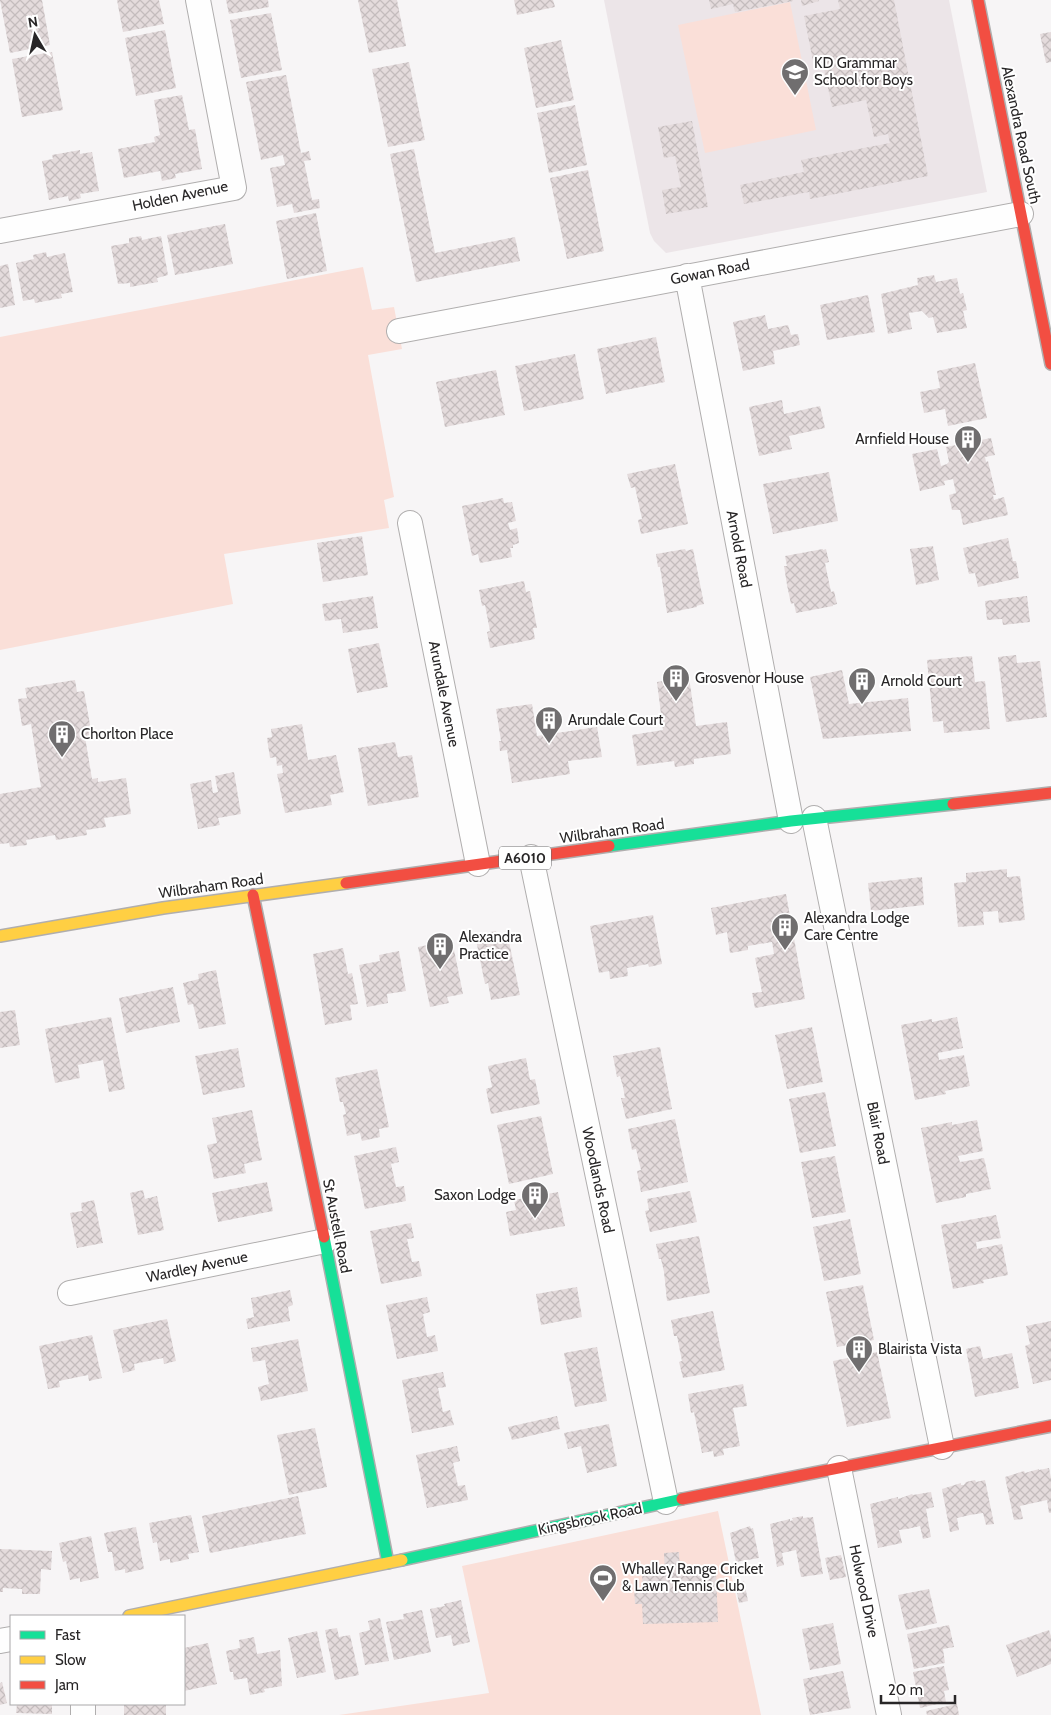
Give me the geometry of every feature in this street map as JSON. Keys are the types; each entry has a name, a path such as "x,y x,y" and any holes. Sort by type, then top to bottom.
{"main road":[{"name":"Alexandra Road South","path":"978,0 1048,329 1051,364"},
{"name":"Wilbraham Road","path":"0,936 163,908 791,821 1051,793"},
{"name":"St Austell Road","path":"253,896 325,1240 388,1563"},
{"name":"Kingsbrook Road","path":"134,1615 388,1563 666,1502 1051,1426"}],"street":[{"name":"Holden Avenue","path":"1,227 234,188 198,0"},
{"name":"Gowan Road","path":"399,331 1022,214"},
{"name":"Arnold Road","path":"687,276 791,821"},
{"name":"Arundale Avenue","path":"410,523 478,864"},
{"name":"Blair Road","path":"814,818 942,1447"},
{"name":"Woodlands Road","path":"531,857 666,1502"},
{"name":"Wardley Avenue","path":"70,1293 325,1240"},
{"name":"Holwood Drive","path":"839,1468 889,1715"}],"shaded area":[{"name":"KD Grammar School for Boys","path":"604,0 949,0 987,192 666,253 654,241 650,233"},
{"path":"790,2 816,130 705,153 678,25"},
{"path":"363,267 372,310 394,307 402,349 368,355 394,497 384,500 389,528 224,554 233,604 0,650 0,337"},
{"name":"Whalley Range Cricket & Lawn Tennis Club","path":"718,1511 761,1715 339,1715 489,1693 462,1566"}],"building":[{"path":"0,0 42,0 50,45 10,53"},
{"path":"117,0 159,0 164,24 123,32"},
{"path":"226,0 268,0 269,7 229,14"},
{"path":"358,0 397,0 406,46 369,53"},
{"path":"514,0 553,0 555,7 517,15"},
{"path":"709,0 793,1 735,12 733,4 711,9"},
{"path":"801,0 819,0 819,1 802,6"},
{"path":"838,0 894,0 928,176 810,199 809,192 744,204 740,185 804,172 801,160 890,143 888,134 874,137 866,100 832,107 822,59 813,61 804,16 840,9"},
{"path":"271,13 282,70 241,78 230,20"},
{"path":"165,30 176,88 136,96 125,38"},
{"path":"1051,32 1051,62 1046,63 1040,34"},
{"path":"561,40 574,100 536,108 524,48"},
{"path":"52,52 63,110 22,117 12,59"},
{"path":"409,62 425,140 388,147 372,69"},
{"path":"286,75 301,153 309,151 311,160 304,161 312,200 319,199 320,208 294,213 292,204 277,207 270,168 285,165 283,155 261,160 246,82"},
{"path":"182,95 189,130 195,129 202,169 175,174 176,178 162,181 160,171 124,178 118,149 155,142 154,137 160,135 154,100"},
{"path":"575,105 587,165 549,173 537,113"},
{"path":"692,121 708,207 666,214 662,190 681,187 675,156 664,158 658,127"},
{"path":"414,149 435,253 515,237 520,261 416,282 390,154"},
{"path":"80,150 80,154 92,152 99,191 80,194 81,198 69,201 68,196 49,200 42,161 53,159 52,155"},
{"path":"588,170 604,251 567,259 550,178"},
{"path":"316,213 327,271 287,279 276,221"},
{"path":"225,224 233,264 175,275 167,235"},
{"path":"141,236 142,240 161,236 168,275 157,278 158,282 130,287 130,283 118,284 111,246 129,243 129,238"},
{"path":"46,252 47,257 65,253 73,292 61,294 62,298 35,303 34,299 23,301 16,263 34,259 33,255"},
{"path":"8,264 15,305 0,308 0,266"},
{"path":"934,275 936,282 957,278 960,294 963,293 967,310 963,311 967,328 937,333 933,317 929,318 922,311 909,313 912,329 888,334 881,294 918,285 917,278"},
{"path":"868,295 875,332 827,340 820,305"},
{"path":"765,315 768,329 788,325 791,335 798,334 800,345 773,351 775,364 743,371 733,322"},
{"path":"656,337 665,382 606,394 597,349"},
{"path":"575,354 584,399 524,411 515,366"},
{"path":"975,363 987,418 948,426 945,409 924,413 920,392 940,388 937,371"},
{"path":"496,370 505,415 445,427 436,382"},
{"path":"782,400 784,414 820,406 825,428 789,436 792,449 759,456 749,407"},
{"name":"Arnfield House","path":"991,438 995,455 985,457 986,462 988,461 996,495 993,495 994,500 1004,497 1008,515 963,525 960,510 952,510 949,495 956,493 953,479 944,481 945,485 920,491 912,454 937,449 941,466 949,462 946,447"},
{"path":"675,464 688,524 641,534 638,520 642,519 635,487 631,488 627,474"},
{"path":"829,472 838,521 773,534 763,484"},
{"path":"503,498 504,503 512,502 516,521 508,523 510,530 517,528 519,543 510,548 512,557 480,563 478,554 472,556 462,506"},
{"path":"362,536 368,575 323,582 317,543"},
{"path":"1008,538 1013,561 1016,561 1019,578 978,587 975,573 969,574 963,548"},
{"path":"933,546 939,580 916,585 910,549"},
{"path":"685,549 686,551 693,549 704,604 667,613 660,567 658,567 656,554"},
{"path":"826,549 829,562 825,563 831,592 834,591 837,604 796,613 794,603 791,604 787,585 784,566 787,566 785,556"},
{"path":"524,581 526,592 530,591 537,628 533,628 535,639 490,648 487,632 490,631 485,605 482,606 479,590"},
{"path":"373,596 378,628 343,633 341,619 325,621 322,604"},
{"path":"1027,596 1030,622 1003,625 1002,619 987,620 985,601"},
{"path":"379,643 388,687 357,693 348,649"},
{"path":"1016,655 1017,663 1040,661 1047,717 1006,722 998,657"},
{"path":"972,656 975,682 985,681 990,729 944,733 943,721 933,722 927,660"},
{"name":"Arnold Court","path":"842,670 849,704 908,698 911,731 823,739 810,677"},
{"name":"Grosvenor House","path":"689,677 696,726 727,722 731,754 694,759 694,764 675,767 674,761 637,766 632,735 663,730 657,682"},
{"name":"Chorlton Place","path":"75,680 77,692 84,691 92,736 85,737 92,779 98,778 98,782 126,778 131,814 104,818 106,827 86,830 87,835 56,840 55,835 26,840 27,845 10,847 9,843 0,844 0,794 41,787 31,724 22,726 18,699 27,698 25,688"},
{"name":"Arundale Court","path":"532,704 537,736 597,727 602,757 568,761 570,774 512,783 507,750 500,751 499,741 501,741 496,709"},
{"path":"302,724 308,760 336,755 344,792 330,795 332,805 285,813 277,774 283,773 282,765 277,766 276,757 270,758 267,738 272,737 271,729"},
{"path":"395,742 398,757 412,755 419,797 368,806 358,748"},
{"path":"234,772 241,814 218,818 220,825 198,829 190,784 211,780 213,793 218,792 215,776"},
{"path":"1007,869 1007,877 1020,876 1025,920 999,923 998,911 983,912 984,925 958,927 954,883 966,882 966,873"},
{"path":"922,877 924,905 871,911 868,883"},
{"name":"Alexandra Lodge Care Centre","path":"786,894 805,999 755,1008 752,993 762,992 755,958 774,954 772,942 748,946 748,950 730,953 727,932 716,935 711,908"},
{"path":"653,915 662,964 649,967 648,964 627,968 628,976 610,979 609,971 599,973 590,926"},
{"path":"496,931 497,935 507,932 520,995 491,1000 488,983 485,984 475,935"},
{"name":"Alexandra Practice","path":"452,940 463,994 447,997 449,1003 430,1007 418,947"},
{"path":"343,948 348,974 352,973 358,1004 350,1005 352,1020 325,1025 313,954"},
{"path":"399,951 406,991 387,994 388,1003 367,1007 359,965 380,961 379,955"},
{"path":"216,970 226,1024 199,1029 193,1004 188,1005 183,983 199,979 198,974"},
{"path":"173,987 180,1022 126,1033 119,998"},
{"path":"15,1010 20,1045 0,1048 0,1012"},
{"path":"111,1017 125,1089 109,1092 103,1060 78,1065 80,1078 55,1083 45,1029"},
{"path":"957,1017 963,1048 938,1053 939,1060 964,1055 970,1086 945,1091 946,1094 915,1100 901,1025 932,1019 932,1022"},
{"path":"812,1027 823,1082 787,1089 775,1035"},
{"path":"660,1047 672,1109 626,1119 621,1098 625,1098 623,1087 620,1076 617,1077 613,1056"},
{"path":"238,1048 245,1087 203,1095 195,1056"},
{"path":"526,1058 530,1080 535,1079 540,1104 491,1114 486,1089 492,1087 488,1066"},
{"path":"377,1069 389,1127 379,1129 380,1137 362,1141 360,1133 347,1136 343,1115 346,1114 343,1102 340,1102 335,1078"},
{"path":"825,1092 836,1146 800,1153 789,1099"},
{"path":"252,1110 262,1160 244,1164 246,1173 214,1179 207,1145 217,1143 212,1118"},
{"path":"541,1116 553,1174 509,1184 497,1125"},
{"path":"675,1119 688,1182 641,1192 637,1171 641,1170 636,1149 632,1150 628,1129"},
{"path":"977,1120 983,1151 958,1156 960,1162 984,1158 991,1189 966,1194 966,1197 936,1203 921,1128 952,1122 952,1125"},
{"path":"396,1147 399,1162 391,1164 396,1187 404,1186 406,1201 365,1209 354,1156"},
{"path":"835,1156 846,1212 812,1218 801,1162"},
{"path":"267,1182 273,1211 218,1222 212,1193"},
{"path":"143,1190 145,1199 157,1196 164,1230 138,1235 130,1193"},
{"path":"690,1191 697,1222 650,1232 645,1211 649,1210 647,1199"},
{"name":"Saxon Lodge","path":"558,1192 565,1226 510,1236 506,1212 516,1210 514,1200"},
{"path":"94,1200 103,1243 77,1248 70,1213 82,1211 81,1203"},
{"path":"996,1215 1001,1238 976,1242 977,1249 1002,1244 1008,1275 983,1280 984,1283 953,1289 941,1225"},
{"path":"850,1219 861,1274 824,1281 813,1227"},
{"path":"411,1223 414,1238 407,1239 412,1262 419,1261 422,1276 381,1284 370,1231"},
{"path":"699,1236 710,1293 667,1301 664,1272 656,1244"},
{"path":"863,1285 874,1340 837,1347 826,1292"},
{"path":"577,1287 582,1317 541,1325 536,1294"},
{"path":"290,1290 293,1305 288,1307 290,1321 248,1329 246,1319 254,1317 251,1298"},
{"path":"427,1297 430,1312 423,1314 427,1337 435,1335 438,1351 397,1359 386,1305"},
{"path":"713,1311 725,1370 683,1378 679,1362 682,1361 677,1336 674,1336 671,1320"},
{"path":"167,1319 176,1361 164,1364 163,1358 134,1364 135,1370 123,1373 113,1330"},
{"path":"1051,1321 1051,1380 1033,1384 1025,1346 1030,1344 1026,1326"},
{"path":"92,1335 102,1378 89,1381 88,1375 59,1381 60,1387 48,1389 39,1346"},
{"path":"298,1339 308,1391 261,1401 258,1387 269,1384 265,1360 253,1362 251,1348"},
{"path":"980,1346 983,1359 1012,1353 1019,1388 975,1397 966,1349"},
{"path":"597,1347 607,1401 575,1407 564,1353"},
{"path":"877,1352 891,1418 847,1427 833,1361"},
{"path":"443,1372 446,1387 438,1388 443,1412 450,1410 454,1425 412,1433 402,1380"},
{"path":"743,1384 747,1406 733,1408 740,1446 723,1449 724,1455 714,1457 713,1451 702,1453 694,1412 691,1413 688,1394"},
{"path":"557,1416 560,1429 512,1440 508,1427"},
{"path":"609,1424 617,1466 587,1473 581,1446 568,1449 564,1433"},
{"path":"315,1428 327,1487 289,1495 277,1435"},
{"path":"457,1446 460,1461 453,1463 458,1486 465,1485 468,1500 427,1508 416,1455"},
{"path":"1049,1468 1051,1478 1051,1513 1049,1513 1047,1500 1020,1506 1023,1519 1014,1520 1005,1477 1024,1471 1025,1473"},
{"path":"975,1480 976,1482 985,1480 994,1524 986,1525 983,1513 970,1515 957,1518 959,1530 950,1532 942,1489 961,1483 961,1485 964,1485 966,1482"},
{"path":"931,1492 934,1507 926,1509 931,1537 923,1539 920,1526 899,1530 902,1543 878,1548 870,1504 898,1497 898,1499 912,1494"},
{"path":"298,1496 306,1534 210,1553 202,1516"},
{"path":"191,1515 199,1552 188,1554 189,1559 170,1563 170,1559 160,1561 157,1542 153,1543 149,1523"},
{"path":"803,1516 803,1518 813,1517 823,1574 801,1577 796,1550 782,1553 784,1565 777,1567 770,1524 790,1519 790,1521 793,1520 792,1518"},
{"path":"750,1526 751,1529 753,1528 759,1558 736,1562 730,1533"},
{"path":"136,1527 144,1569 125,1573 125,1569 115,1571 112,1552 108,1552 104,1533"},
{"path":"91,1536 99,1578 80,1582 80,1578 70,1580 66,1561 63,1562 59,1543"},
{"path":"0,1549 52,1551 51,1570 41,1569 40,1594 22,1594 22,1589 3,1588 3,1592 0,1592"},
{"path":"679,1552 680,1575 716,1573 718,1622 643,1624 642,1604 635,1604 634,1588 643,1588 642,1575 665,1575 664,1553"},
{"path":"841,1555 846,1577 830,1580 825,1558"},
{"path":"744,1581 748,1601 739,1603 735,1583"},
{"path":"929,1589 937,1623 906,1630 898,1595"},
{"path":"461,1600 470,1642 453,1646 451,1635 436,1638 430,1609"},
{"path":"422,1610 431,1652 394,1660 386,1622 404,1619 403,1614"},
{"path":"380,1618 389,1661 365,1665 359,1633 370,1630 368,1621"},
{"path":"833,1623 841,1664 810,1670 802,1629"},
{"path":"949,1625 954,1647 943,1649 945,1663 914,1669 907,1634"},
{"path":"337,1628 339,1637 350,1635 359,1675 335,1680 325,1630"},
{"path":"1049,1630 1051,1636 1051,1664 1017,1677 1006,1645"},
{"path":"317,1631 326,1672 297,1678 288,1638"},
{"path":"254,1637 257,1654 280,1650 282,1686 264,1689 265,1692 250,1695 247,1678 234,1680 233,1672 230,1672 226,1651 240,1648 239,1640"},
{"path":"208,1643 217,1684 185,1691 185,1648"},
{"path":"944,1666 949,1690 944,1691 946,1702 920,1708 913,1672"},
{"path":"843,1671 851,1708 810,1715 803,1679"},
{"path":"2,1682 7,1703 0,1705 0,1683"},
{"path":"957,1704 959,1715 927,1715 926,1711"},
{"path":"17,1705 52,1705 52,1714 16,1713"},
{"path":"124,1705 166,1705 166,1715 124,1715"}],"traffic: fast":[{"path":"609,846 791,821 953,804"},
{"path":"324,1237 388,1563"},
{"path":"402,1560 682,1499"}],"traffic: slow":[{"path":"0,936 163,908 346,883"},
{"path":"134,1615 402,1560"}],"traffic: jam":[{"path":"978,0 1051,364"},
{"path":"953,804 1051,793"},
{"path":"346,883 609,846"},
{"path":"253,895 324,1237"},
{"path":"682,1499 1051,1426"}],"place":[{"name":"KD Grammar School for Boys","path":"795,96"},
{"name":"Arnfield House","path":"968,463"},
{"name":"Grosvenor House","path":"676,702"},
{"name":"Arnold Court","path":"862,705"},
{"name":"Arundale Court","path":"549,744"},
{"name":"Chorlton Place","path":"62,758"},
{"name":"Alexandra Lodge Care Centre","path":"785,951"},
{"name":"Alexandra Practice","path":"440,970"},
{"name":"Saxon Lodge","path":"535,1219"},
{"name":"Blairista Vista","path":"859,1373"},
{"name":"Whalley Range Cricket & Lawn Tennis Club","path":"603,1602"}]}
